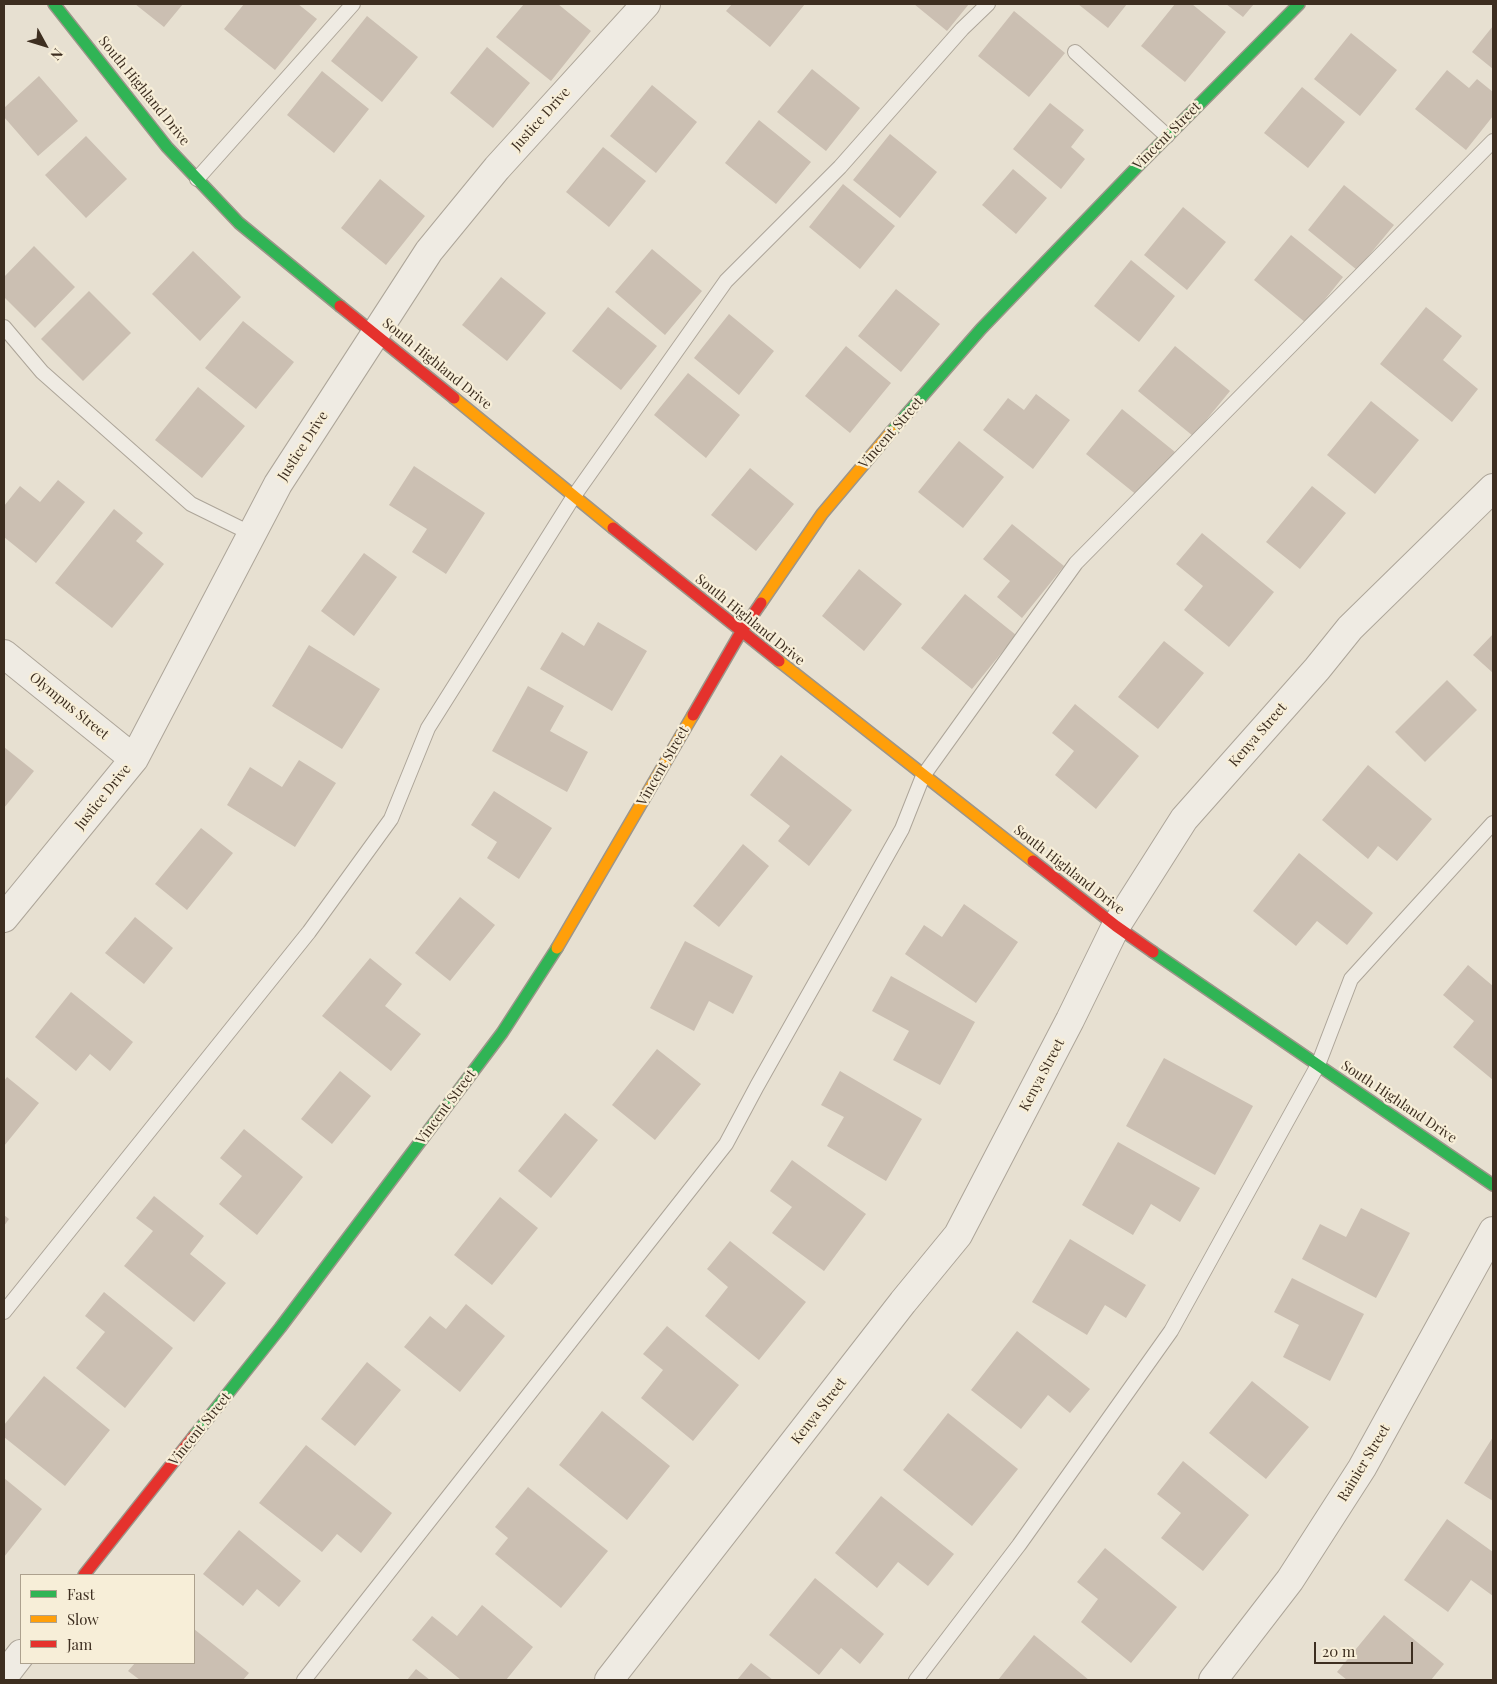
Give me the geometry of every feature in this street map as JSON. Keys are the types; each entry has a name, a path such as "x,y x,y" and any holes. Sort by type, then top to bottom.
{"street":[{"name":"South Highland Drive","path":"54,4 167,147 239,223 741,632 1116,926 1493,1184"},
{"name":"Justice Drive","path":"4,918 134,759 278,484 430,251 497,168 646,4"},
{"name":"Vincent Street","path":"85,1574 280,1328 502,1033 560,943 741,632 822,514 981,329 1298,4"},
{"name":"Kenya Street","path":"609,1680 903,1302 958,1235 1070,1020 1116,926 1184,819 1317,669 1350,628 1493,488"},
{"name":"Olympus Street","path":"4,654 134,759"},
{"name":"Rainier Street","path":"1213,1680 1290,1580 1362,1468 1493,1231"},
{"path":"4,1676 20,1655"}],"lane":[{"path":"198,179 353,4"},
{"path":"4,1312 309,932 391,819 428,728 574,496 726,281 840,167 962,29 988,4"},
{"path":"1076,52 1168,136"},
{"path":"304,1680 726,1144 902,829 923,776 1076,563 1493,141"},
{"path":"4,327 42,372 191,504 252,534"},
{"path":"916,1680 1019,1545 1171,1331 1318,1065 1351,979 1493,823"}],"building":[{"path":"135,4 183,4 164,27"},
{"path":"244,4 298,4 317,19 275,70 224,29"},
{"path":"524,4 558,4 591,31 551,81 496,37"},
{"path":"732,4 805,4 770,47 726,11"},
{"path":"914,4 969,4 947,31"},
{"path":"1078,4 1127,4 1108,28"},
{"path":"1175,4 1192,4 1226,32 1185,82 1141,46"},
{"path":"1226,4 1254,4 1243,17"},
{"path":"1014,11 1065,53 1029,97 978,56"},
{"path":"367,16 418,57 382,102 331,61"},
{"path":"1493,26 1493,69 1472,52"},
{"path":"1351,33 1397,70 1360,116 1314,79"},
{"path":"487,47 530,83 493,128 450,93"},
{"path":"812,69 860,108 826,151 777,112"},
{"path":"1447,70 1469,88 1477,79 1493,92 1493,116 1466,150 1415,109"},
{"path":"322,71 369,109 334,153 287,115"},
{"path":"39,76 78,121 38,156 4,117 4,108"},
{"path":"652,85 697,122 656,173 610,136"},
{"path":"1302,87 1345,122 1308,168 1264,133"},
{"path":"1050,103 1084,130 1071,147 1085,159 1061,189 1013,149"},
{"path":"759,120 811,162 776,204 725,163"},
{"path":"890,134 937,172 900,218 853,180"},
{"path":"86,136 127,179 86,218 45,175"},
{"path":"603,147 646,181 609,227 566,192"},
{"path":"1013,169 1047,198 1016,234 982,205"},
{"path":"380,179 425,216 386,265 341,228"},
{"path":"843,184 895,226 860,269 809,227"},
{"path":"1344,185 1394,225 1357,270 1308,230"},
{"path":"1183,207 1226,242 1187,290 1144,255"},
{"path":"1291,235 1343,277 1306,323 1254,280"},
{"path":"34,246 75,287 35,328 4,297 4,277"},
{"path":"652,249 702,291 665,335 615,292"},
{"path":"193,251 241,297 200,341 152,294"},
{"path":"1131,260 1175,296 1139,342 1094,306"},
{"path":"501,277 546,313 507,361 462,325"},
{"path":"896,289 940,324 901,372 858,336"},
{"path":"89,291 131,333 83,381 41,339"},
{"path":"608,307 657,346 621,390 572,351"},
{"path":"1426,307 1462,336 1443,360 1478,389 1452,422 1380,364"},
{"path":"729,314 774,351 739,395 694,358"},
{"path":"243,321 294,362 256,409 205,368"},
{"path":"846,346 891,383 850,433 805,396"},
{"path":"1175,346 1230,391 1193,436 1138,391"},
{"path":"688,373 740,415 706,458 654,415"},
{"path":"198,387 245,426 202,478 155,440"},
{"path":"1036,394 1070,420 1033,469 983,430 1008,398 1024,410"},
{"path":"1371,401 1419,440 1375,494 1327,455"},
{"path":"1122,409 1175,452 1138,496 1086,454"},
{"path":"959,441 1004,477 963,528 918,492"},
{"path":"414,466 485,513 446,574 412,552 427,529 389,505"},
{"path":"750,468 794,504 756,551 711,515"},
{"path":"58,480 85,502 36,563 4,537 4,506 20,486 40,502"},
{"path":"1312,486 1346,513 1300,569 1266,542"},
{"path":"114,509 143,533 136,541 164,564 112,628 55,583"},
{"path":"1012,524 1064,566 1022,618 997,597 1010,581 983,559"},
{"path":"1202,533 1274,592 1229,647 1184,610 1203,586 1176,564"},
{"path":"364,553 397,577 354,636 321,611"},
{"path":"859,569 902,604 864,651 822,616"},
{"path":"965,594 1016,635 972,689 921,648"},
{"path":"598,622 647,651 612,711 540,669 562,632 584,646"},
{"path":"1493,634 1493,673 1473,655"},
{"path":"1164,641 1204,673 1158,729 1118,697"},
{"path":"309,645 380,689 342,749 272,706"},
{"path":"1447,680 1477,710 1425,762 1395,732"},
{"path":"528,686 564,706 550,731 588,752 567,792 492,751"},
{"path":"1075,704 1139,756 1096,809 1055,775 1074,751 1052,733"},
{"path":"4,747 34,771 4,808"},
{"path":"781,755 852,810 809,866 778,841 790,826 750,795"},
{"path":"299,760 336,783 295,847 227,805 250,767 282,787"},
{"path":"1368,765 1432,819 1397,861 1378,846 1368,859 1322,820"},
{"path":"494,791 552,828 519,879 487,858 497,842 471,825"},
{"path":"201,828 233,853 187,910 155,884"},
{"path":"743,844 769,866 719,927 693,906"},
{"path":"1299,853 1373,913 1347,945 1317,921 1296,946 1253,911"},
{"path":"460,897 495,925 450,981 415,953"},
{"path":"964,904 1018,942 976,1003 905,954 924,925 942,937"},
{"path":"135,917 173,948 144,984 105,953"},
{"path":"685,941 753,976 733,1014 709,1001 694,1031 650,1008"},
{"path":"370,958 402,984 385,1006 421,1034 391,1071 322,1016"},
{"path":"1468,965 1493,986 1493,1080 1453,1047 1474,1021 1443,995"},
{"path":"891,976 975,1022 940,1085 893,1060 909,1031 872,1011"},
{"path":"71,992 133,1042 110,1071 90,1054 76,1071 35,1037"},
{"path":"657,1049 701,1084 655,1140 612,1105"},
{"path":"1164,1058 1253,1106 1215,1175 1126,1126"},
{"path":"340,1071 371,1096 332,1144 301,1119"},
{"path":"840,1071 922,1119 886,1181 827,1146 844,1117 821,1105"},
{"path":"7,1077 39,1103 4,1146 4,1081"},
{"path":"565,1113 598,1140 551,1198 518,1171"},
{"path":"244,1129 303,1177 257,1235 219,1204 242,1176 220,1158"},
{"path":"1118,1142 1200,1188 1180,1222 1151,1204 1133,1235 1082,1205"},
{"path":"792,1160 866,1214 824,1271 772,1233 792,1207 770,1191"},
{"path":"154,1196 204,1236 190,1254 226,1283 194,1322 124,1266 153,1231 136,1218"},
{"path":"500,1197 538,1228 492,1285 454,1255"},
{"path":"1361,1208 1410,1233 1376,1298 1302,1259 1320,1224 1346,1237"},
{"path":"4,1215 9,1219 4,1226"},
{"path":"1070,1239 1146,1285 1126,1318 1105,1305 1087,1335 1032,1302"},
{"path":"730,1241 806,1302 759,1360 705,1316 728,1287 707,1269"},
{"path":"1292,1278 1364,1314 1330,1381 1283,1357 1299,1325 1274,1312"},
{"path":"104,1292 173,1348 125,1408 76,1368 105,1332 85,1316"},
{"path":"466,1304 505,1336 460,1392 404,1347 430,1316 446,1329"},
{"path":"667,1326 739,1385 693,1441 641,1398 663,1370 643,1354"},
{"path":"1017,1331 1090,1389 1070,1413 1048,1395 1021,1429 971,1390"},
{"path":"367,1362 401,1390 355,1446 321,1419"},
{"path":"44,1376 110,1430 65,1486 4,1437 4,1425"},
{"path":"1252,1381 1309,1427 1266,1479 1209,1433"},
{"path":"602,1411 670,1466 627,1520 559,1465"},
{"path":"948,1413 1018,1469 972,1526 903,1470"},
{"path":"1493,1437 1493,1501 1464,1483"},
{"path":"306,1445 392,1513 361,1553 337,1534 322,1552 259,1503"},
{"path":"1183,1461 1249,1515 1203,1571 1161,1538 1181,1513 1157,1494"},
{"path":"4,1478 42,1509 4,1557"},
{"path":"528,1487 608,1551 561,1608 495,1554 508,1538 495,1527"},
{"path":"881,1496 954,1554 928,1586 898,1562 877,1588 835,1553"},
{"path":"1447,1519 1493,1552 1493,1596 1471,1580 1448,1612 1404,1580"},
{"path":"239,1530 301,1581 279,1607 257,1589 243,1606 203,1574"},
{"path":"1105,1548 1177,1607 1131,1663 1081,1622 1098,1599 1077,1582"},
{"path":"815,1578 884,1634 860,1664 841,1648 819,1675 769,1635"},
{"path":"482,1605 533,1647 506,1680 461,1680 412,1640 432,1616 457,1636"},
{"path":"1384,1615 1444,1664 1431,1680 1347,1680 1337,1672"},
{"path":"195,1630 249,1673 243,1680 140,1680 128,1671 134,1664 195,1664"},
{"path":"1034,1635 1089,1680 998,1680"},
{"path":"751,1663 773,1680 737,1680"},
{"path":"416,1669 430,1680 407,1680"}],"traffic: fast":[{"path":"54,4 167,147 239,223 340,306"},
{"path":"891,432 981,329 1137,167 1299,4"},
{"path":"194,1436 280,1328 502,1033 557,948"},
{"path":"1153,952 1493,1185"}],"traffic: slow":[{"path":"454,398 613,528"},
{"path":"761,603 822,514 891,432"},
{"path":"779,661 1033,861"},
{"path":"557,948 693,715"}],"traffic: jam":[{"path":"340,306 454,398"},
{"path":"613,528 779,661"},
{"path":"693,715 741,632 761,603"},
{"path":"1033,861 1116,926 1153,952"},
{"path":"85,1574 194,1436"}]}
